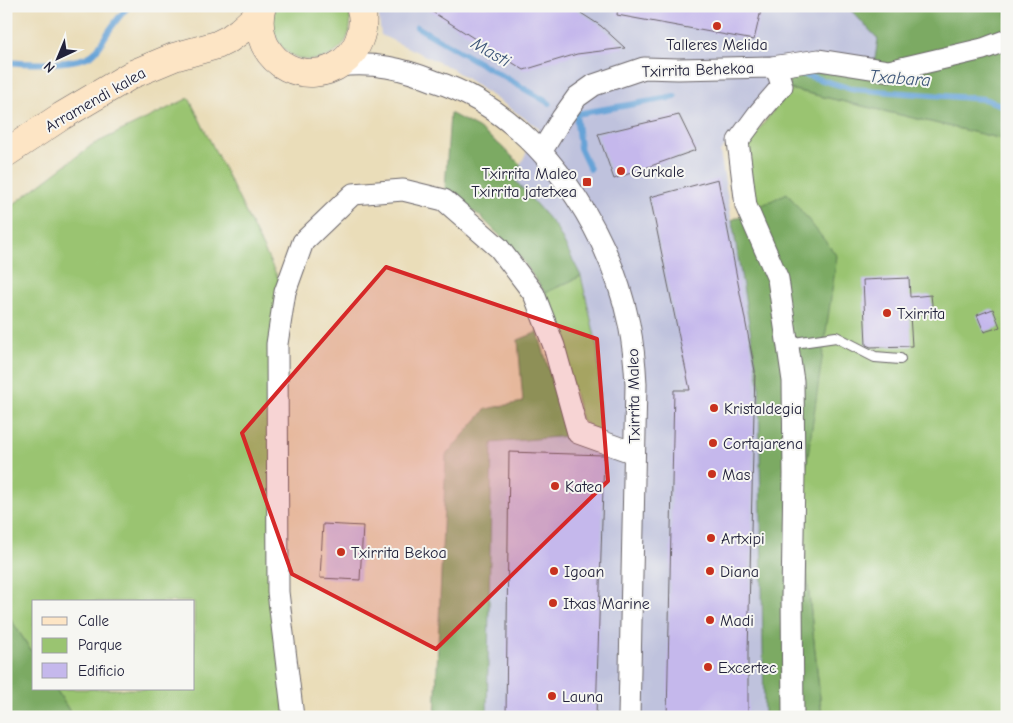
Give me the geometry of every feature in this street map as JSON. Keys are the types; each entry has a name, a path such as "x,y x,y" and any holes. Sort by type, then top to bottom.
{"street":[{"path":"217,45 240,31 261,9"},
{"path":"261,9 260,30 266,47 277,61"},
{"path":"217,45 247,50 277,61 291,70 307,74 323,72 338,66 349,58 356,46 361,14"},
{"name":"Txirrita Maleo","path":"361,14 374,53 394,68"},
{"name":"Txirrita Behekoa","path":"541,152 577,97 594,85 644,68 772,67 819,60 890,71 983,49 1007,40"},
{"name":"Arramendi kalea","path":"6,154 62,116 133,74 174,57 217,45"},
{"name":"Txirrita Maleo","path":"338,66 365,64 394,68 452,87 479,101 504,119 541,152 568,185 600,237 622,294 634,354 636,384 629,717"},
{"path":"772,67 778,73 782,86 738,141 746,206 778,279 793,381 793,717"},
{"path":"293,717 278,592 277,344 285,292 303,242 352,194 403,190 444,200 498,248 534,294 554,346 578,433 634,454"}],"lane":[{"path":"787,344 836,337 875,357 900,359"}],"highlighted area":[{"path":"386,267 597,339 608,481 436,649 292,574 242,433"}],"shaded area":[{"path":"381,6 847,6 879,39 873,72 789,73 720,152 759,383 764,717 487,717 492,443 600,433 598,350 581,276 556,227 513,179 539,128 451,68 381,35 378,10"}],"green space":[{"path":"276,6 347,6 350,16 349,33 343,45 332,54 320,59 306,60 293,56 282,46 274,32 273,19"},
{"path":"847,6 1007,6 1007,140 790,89 789,73 873,72 878,39"},
{"path":"790,89 1007,140 1007,717 822,717 800,510 747,145"},
{"path":"189,98 281,284 285,717 73,717 57,690 195,690 195,600 32,600 32,652 6,612 6,210 92,145"},
{"path":"450,113 478,128 521,165 514,179 556,227 581,276 545,293 518,254 481,217 445,189"},
{"path":"787,193 837,256 800,510 822,717 764,717 759,383 732,220"},
{"path":"581,276 598,350 600,433 582,421 559,336 545,293"},
{"path":"538,332 568,436 492,443 487,717 435,717 446,455 486,409 523,402 518,340"},
{"path":"6,612 32,652 32,690 57,690 73,717 6,717"}],"building":[{"path":"423,6 570,6 601,26 625,48 577,54 524,70"},
{"name":"Talleres Melida","path":"618,6 762,6 754,40 617,15"},
{"path":"679,115 696,150 614,179 598,134"},
{"path":"718,179 755,371 748,717 667,717 674,390 690,390 650,197"},
{"name":"Txirrita","path":"909,278 910,297 931,295 933,313 910,315 912,346 871,347 866,345 863,280"},
{"path":"993,309 1000,327 984,332 977,315"},
{"path":"509,452 604,455 596,717 506,717"},
{"name":"Txirrita Bekoa","path":"323,524 363,526 360,580 320,578"}],"waterway":[{"path":"6,62 52,63 87,57 94,53 129,6"},
{"name":"Masti","path":"417,27 549,103"},
{"name":"Txabara","path":"795,72 852,89 984,99 1007,107"},
{"path":"590,169 580,148 576,114 675,97"}],"place":[{"name":"Talleres Melida","path":"717,26"},
{"name":"Gurkale","path":"621,171"},
{"name":"Txirrita Maleo Txirrita jatetxea","path":"587,182"},
{"name":"Txirrita","path":"887,313"},
{"name":"Kristaldegia","path":"714,408"},
{"name":"Cortajarena","path":"713,443"},
{"name":"Mas","path":"712,474"},
{"name":"Katea","path":"555,486"},
{"name":"Artxipi","path":"711,538"},
{"name":"Txirrita Bekoa","path":"341,552"},
{"name":"Igoan","path":"554,571"},
{"name":"Diana","path":"710,571"},
{"name":"Itxas Marine","path":"553,603"},
{"name":"Madi","path":"710,620"},
{"name":"Excertec","path":"708,667"},
{"name":"Launa","path":"552,696"}]}
